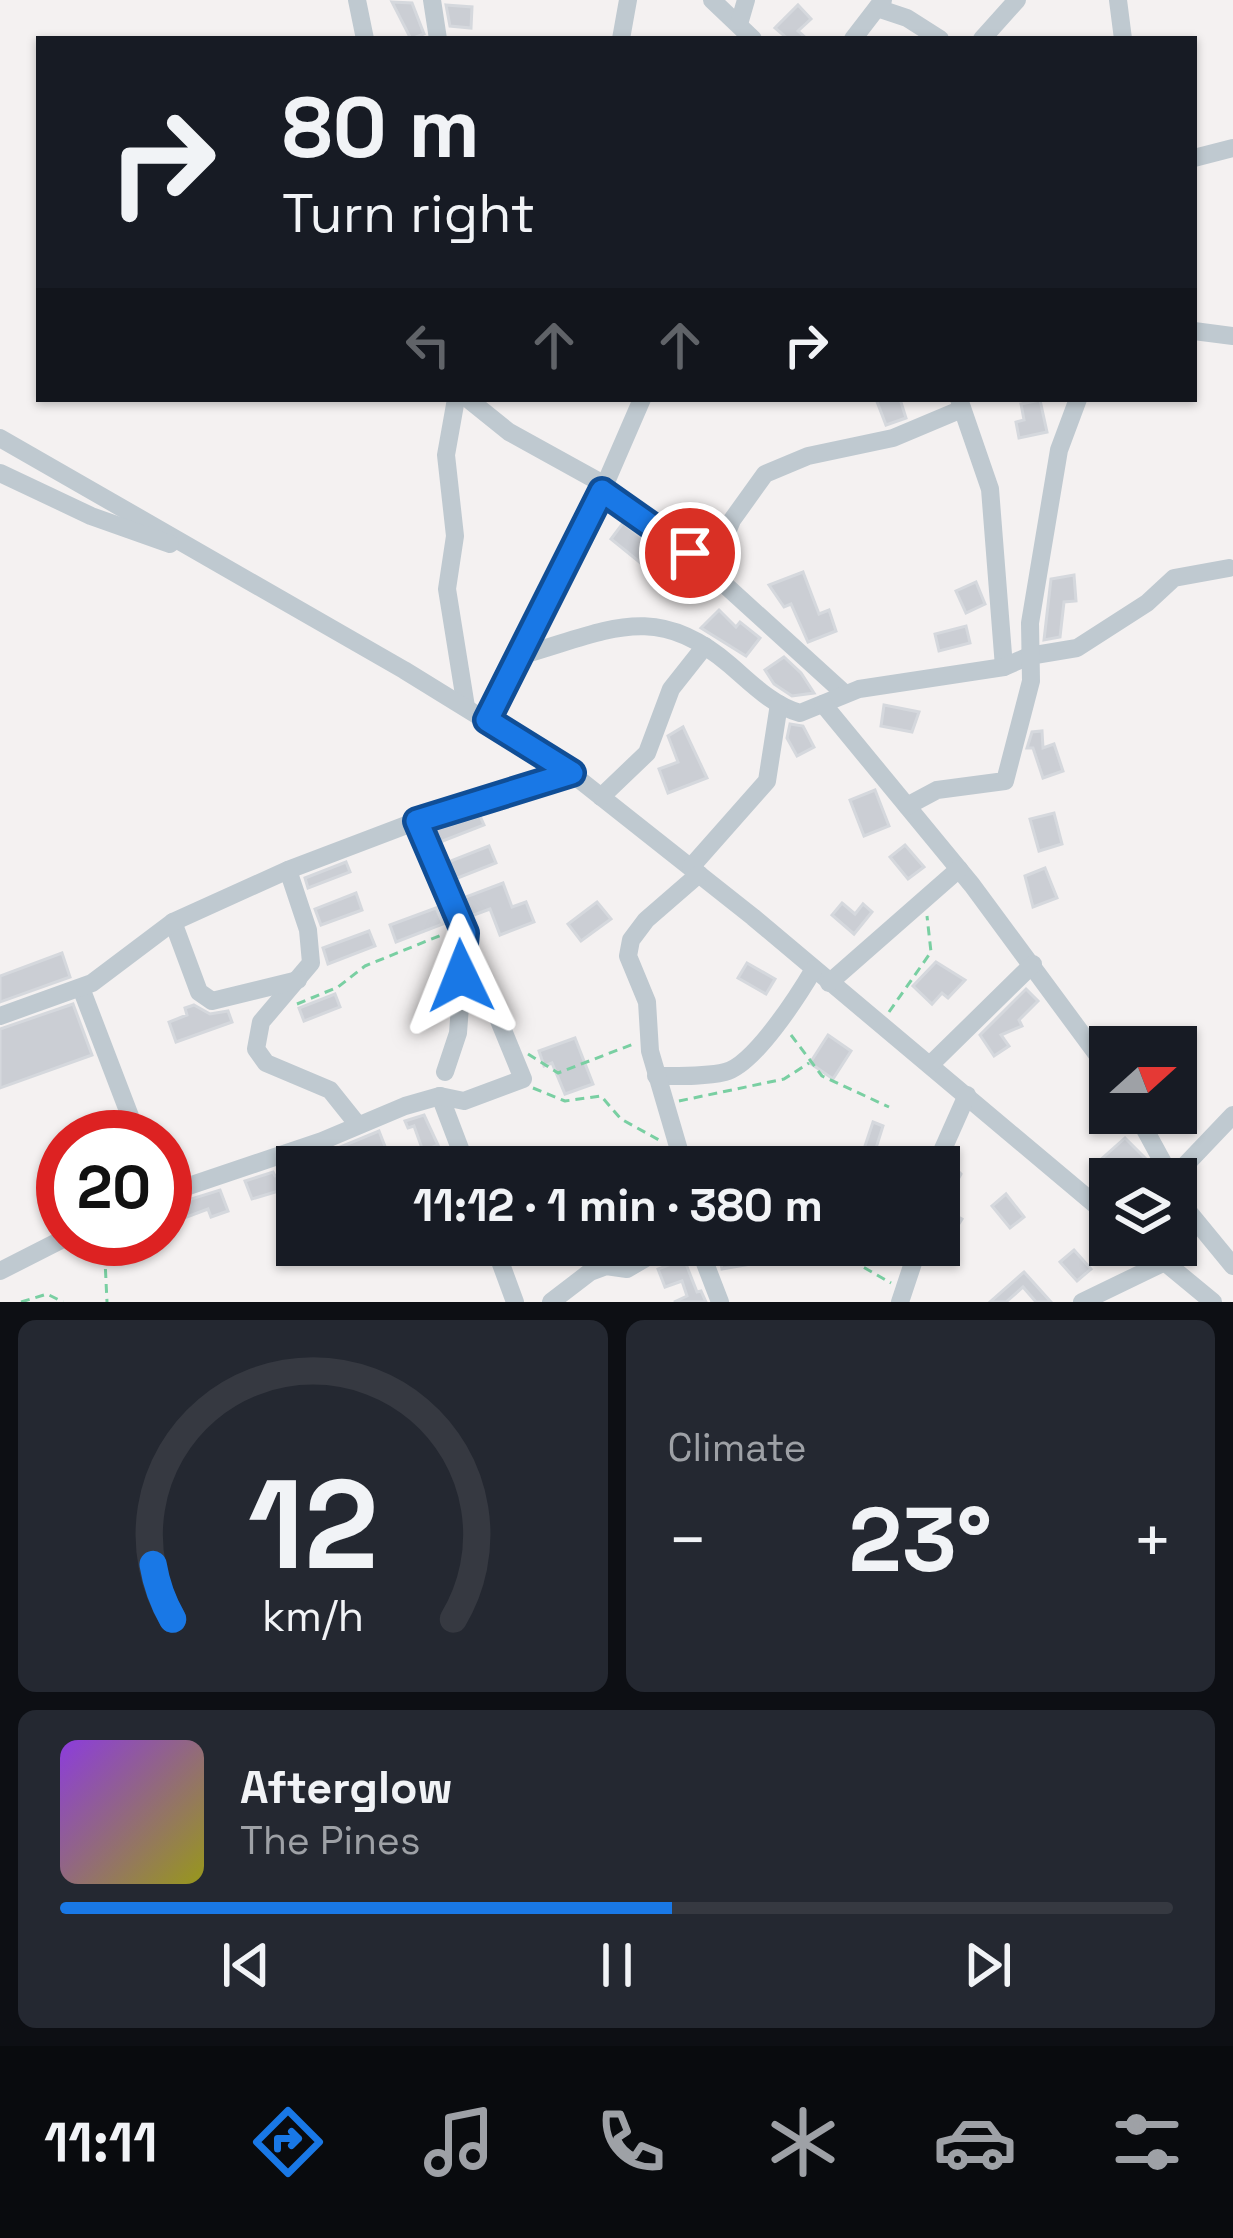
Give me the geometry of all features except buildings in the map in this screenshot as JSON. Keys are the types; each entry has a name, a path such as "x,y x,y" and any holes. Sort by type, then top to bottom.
{"street":[{"path":"357,0 364,36"},
{"path":"432,0 438,36"},
{"path":"622,36 628,0"},
{"path":"712,0 750,36"},
{"path":"739,24 746,0"},
{"path":"985,36 1017,0"},
{"path":"1118,0 1124,36"},
{"path":"855,36 880,4 935,36"},
{"path":"1197,157 1233,148"},
{"path":"1197,331 1233,336"},
{"path":"455,402 446,455 455,536 447,589 466,707"},
{"path":"472,402 509,432 604,488 845,694"},
{"path":"487,720 604,488 641,402"},
{"path":"907,806 938,790 1004,781 1031,681 1029,656 1059,450 1077,402"},
{"path":"710,574 732,520 765,475 808,456 893,438 961,404 991,489 1004,667"},
{"path":"0,438 572,773 1089,1199"},
{"path":"0,473 92,516 192,549"},
{"path":"519,656 621,627 665,626 705,646 779,704 800,713 845,694 912,677 1004,667 1029,656 1077,648 1187,572 1229,568"},
{"path":"601,797 647,753 671,689 705,646"},
{"path":"677,1146 656,1076 647,1002 628,956 631,940 767,782 779,704"},
{"path":"823,704 959,869 1089,1043"},
{"path":"0,1016 81,988 173,922 261,887 288,870 417,821 572,773"},
{"path":"192,1184 440,1096 464,1101 518,1083 523,1073 417,821"},
{"path":"656,1076 729,1071 822,976 959,869"},
{"path":"288,870 308,929 311,962 256,1034 256,1048 266,1063 330,1090 358,1125"},
{"path":"173,922 199,992 212,1001 303,978"},
{"path":"445,1072 458,1033 464,930"},
{"path":"930,1065 1033,964"},
{"path":"81,988 128,1110"},
{"path":"945,1146 968,1095"},
{"path":"440,1096 459,1146"},
{"path":"1192,1158 1233,1115"},
{"path":"1197,1222 1233,1266"},
{"path":"0,1270 36,1252"},
{"path":"502,1266 515,1302"},
{"path":"551,1302 590,1272 606,1266"},
{"path":"706,1266 720,1302"},
{"path":"903,1296 912,1266"},
{"path":"1082,1302 1157,1266"},
{"path":"1170,1266 1213,1302"}],"path":[{"path":"880,1024 932,952 931,926 920,904"},
{"path":"269,1014 325,994 365,966 464,930"},
{"path":"780,1019 808,1063 835,1084 890,1107"},
{"path":"516,1058 532,1053 558,1073 648,1037"},
{"path":"665,1105 784,1079 808,1063"},
{"path":"518,1083 565,1101 601,1096 629,1125 660,1146"},
{"path":"105,1266 107,1302"},
{"path":"857,1266 903,1296"},
{"path":"21,1302 46,1294 63,1302"}],"route":[{"path":"461,976 465,933 417,821 572,773 487,720 602,491 690,553"}]}
